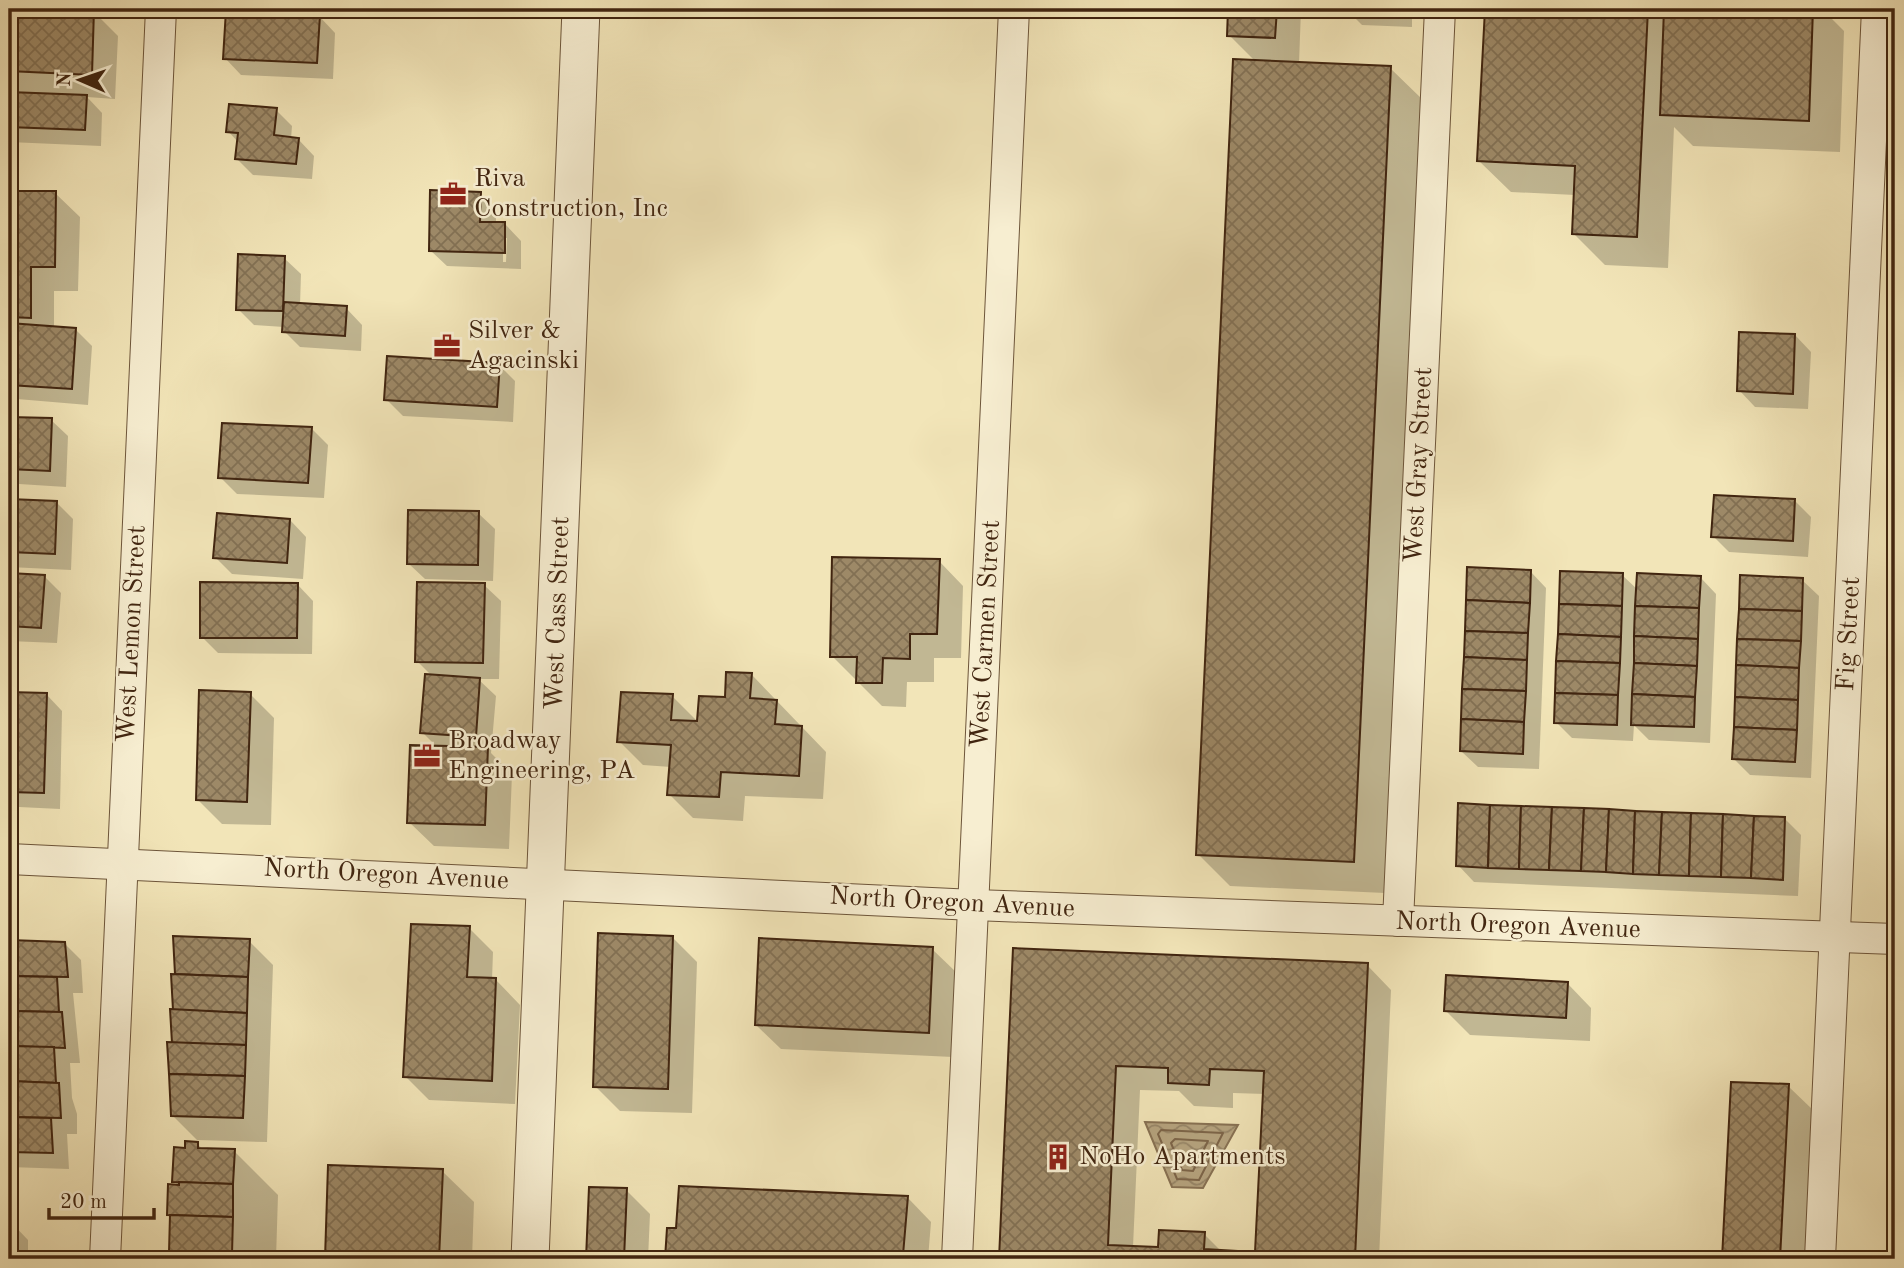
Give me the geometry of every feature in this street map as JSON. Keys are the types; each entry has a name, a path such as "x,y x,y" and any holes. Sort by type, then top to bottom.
{"street":[{"name":"West Lemon Street","path":"106,1259 121,864 161,9"},
{"name":"West Cass Street","path":"530,1259 548,883 581,9"},
{"name":"West Carmen Street","path":"957,1259 1014,9"},
{"name":"West Gray Street","path":"1398,922 1440,9"},
{"name":"Fig Street","path":"1820,1259 1877,9"},
{"name":"North Oregon Avenue","path":"9,859 974,905 1895,939"}],"water":[{"path":"1145,1122 1238,1125 1203,1188 1172,1187"}],"building":[{"path":"9,9 94,9 92,75 9,71"},
{"path":"1228,9 1277,9 1275,38 1227,36"},
{"path":"1485,9 1648,9 1637,237 1572,234 1575,166 1477,161"},
{"path":"1664,9 1813,9 1809,121 1660,115"},
{"path":"226,10 320,15 317,63 223,59"},
{"path":"1233,59 1391,66 1354,862 1196,855"},
{"path":"9,92 87,95 85,130 9,127"},
{"path":"229,104 277,108 274,135 299,138 296,164 235,159 238,133 226,132"},
{"path":"430,190 481,192 480,222 505,222 505,253 429,251"},
{"path":"9,191 56,191 55,267 31,267 31,318 9,317"},
{"path":"238,254 285,256 283,311 236,310"},
{"path":"284,302 347,306 345,336 282,332"},
{"path":"9,323 76,328 72,389 9,385"},
{"path":"1739,332 1795,334 1793,394 1737,391"},
{"path":"387,356 500,363 497,407 384,400"},
{"path":"9,417 52,418 50,471 9,469"},
{"path":"222,423 312,427 308,483 218,478"},
{"path":"1714,495 1795,499 1793,541 1711,537"},
{"path":"9,499 57,501 55,554 9,552"},
{"path":"408,510 479,511 478,565 407,564"},
{"path":"217,513 290,519 287,563 213,558"},
{"path":"832,557 940,559 937,634 910,634 910,659 883,658 882,683 856,683 857,657 830,657"},
{"path":"1467,567 1531,570 1530,603 1466,600"},
{"path":"1560,571 1623,573 1622,606 1559,604"},
{"path":"9,573 45,575 41,628 9,626"},
{"path":"1637,573 1701,576 1699,608 1635,606"},
{"path":"1740,575 1803,578 1802,611 1739,609"},
{"path":"200,582 298,583 297,638 200,638"},
{"path":"417,582 485,583 483,663 415,662"},
{"path":"1466,600 1530,603 1528,633 1465,631"},
{"path":"1559,604 1622,606 1621,637 1558,634"},
{"path":"1635,606 1699,608 1698,639 1634,636"},
{"path":"1739,609 1802,611 1801,641 1737,639"},
{"path":"1465,631 1528,633 1527,660 1464,657"},
{"path":"1558,634 1621,637 1620,663 1556,661"},
{"path":"1634,636 1698,639 1697,666 1634,663"},
{"path":"1737,639 1801,641 1799,668 1736,665"},
{"path":"1464,657 1527,660 1526,691 1462,689"},
{"path":"1556,661 1620,663 1618,695 1555,693"},
{"path":"1634,663 1697,666 1695,697 1632,694"},
{"path":"1736,665 1799,668 1798,700 1735,697"},
{"path":"726,672 752,673 750,698 777,700 775,724 802,726 799,776 721,772 719,797 667,795 671,745 617,742 621,692 673,694 671,720 697,721 699,696 725,697"},
{"path":"425,674 480,678 476,737 420,733"},
{"path":"1462,689 1526,691 1524,722 1461,719"},
{"path":"199,690 251,692 247,802 196,800"},
{"path":"9,692 47,693 44,793 9,792"},
{"path":"1555,693 1618,695 1617,725 1554,723"},
{"path":"1632,694 1695,697 1694,727 1631,725"},
{"path":"1735,697 1798,700 1797,730 1734,727"},
{"path":"1461,719 1524,722 1523,754 1460,751"},
{"path":"1734,727 1797,730 1795,762 1732,759"},
{"path":"410,745 488,747 485,825 407,823"},
{"path":"1458,803 1490,805 1488,868 1456,866"},
{"path":"1490,805 1521,806 1519,869 1488,868"},
{"path":"1521,806 1552,807 1549,870 1519,869"},
{"path":"1552,807 1584,808 1581,871 1549,870"},
{"path":"1584,808 1609,809 1606,872 1581,871"},
{"path":"1609,809 1635,811 1633,874 1606,872"},
{"path":"1635,811 1662,812 1659,875 1633,874"},
{"path":"1662,812 1691,813 1689,876 1659,875"},
{"path":"1691,813 1723,814 1721,877 1689,876"},
{"path":"1723,814 1754,816 1751,878 1721,877"},
{"path":"1754,816 1785,817 1783,880 1751,878"},
{"path":"411,924 470,926 467,977 496,978 492,1081 403,1077"},
{"path":"598,933 673,936 668,1089 593,1087"},
{"path":"173,936 250,939 248,977 175,974"},
{"path":"759,938 933,947 929,1033 755,1025"},
{"path":"9,940 65,942 68,977 9,976"},
{"name":"NoHo Apartments","path":"1013,948 1368,963 1355,1259 999,1259","holes":["1116,1066 1168,1068 1168,1083 1209,1085 1210,1069 1264,1071 1255,1252 1204,1249 1205,1232 1159,1230 1158,1247 1108,1245"]},
{"path":"171,974 248,977 247,1013 173,1010"},
{"path":"1446,975 1568,982 1566,1018 1444,1011"},
{"path":"9,976 57,977 59,1012 9,1011"},
{"path":"170,1009 247,1013 246,1045 172,1043"},
{"path":"9,1011 62,1012 65,1048 9,1046"},
{"path":"167,1042 246,1045 245,1076 169,1074"},
{"path":"9,1046 54,1047 56,1083 9,1081"},
{"path":"169,1074 245,1076 243,1118 171,1116"},
{"path":"9,1081 59,1083 61,1118 9,1117"},
{"path":"1731,1082 1789,1084 1780,1259 1722,1259"},
{"path":"9,1117 51,1118 53,1153 9,1152"},
{"path":"185,1141 198,1142 198,1148 235,1149 233,1184 172,1182 174,1147 185,1148"},
{"path":"328,1165 443,1169 439,1259 325,1259"},
{"path":"179,1182 233,1184 233,1217 167,1215 168,1184 179,1185"},
{"path":"679,1186 908,1196 903,1255 899,1255 898,1259 665,1259 667,1228 676,1228"},
{"path":"589,1187 627,1188 624,1259 586,1259"},
{"path":"170,1215 233,1217 232,1254 169,1252"},
{"path":"169,1252 232,1254 231,1259 168,1259"}],"place":[{"name":"Riva Construction, Inc","path":"453,194"},
{"name":"Silver & Agacinski","path":"447,346"},
{"name":"Broadway Engineering, PA","path":"427,756"},
{"name":"NoHo Apartments","path":"1058,1157"}]}
